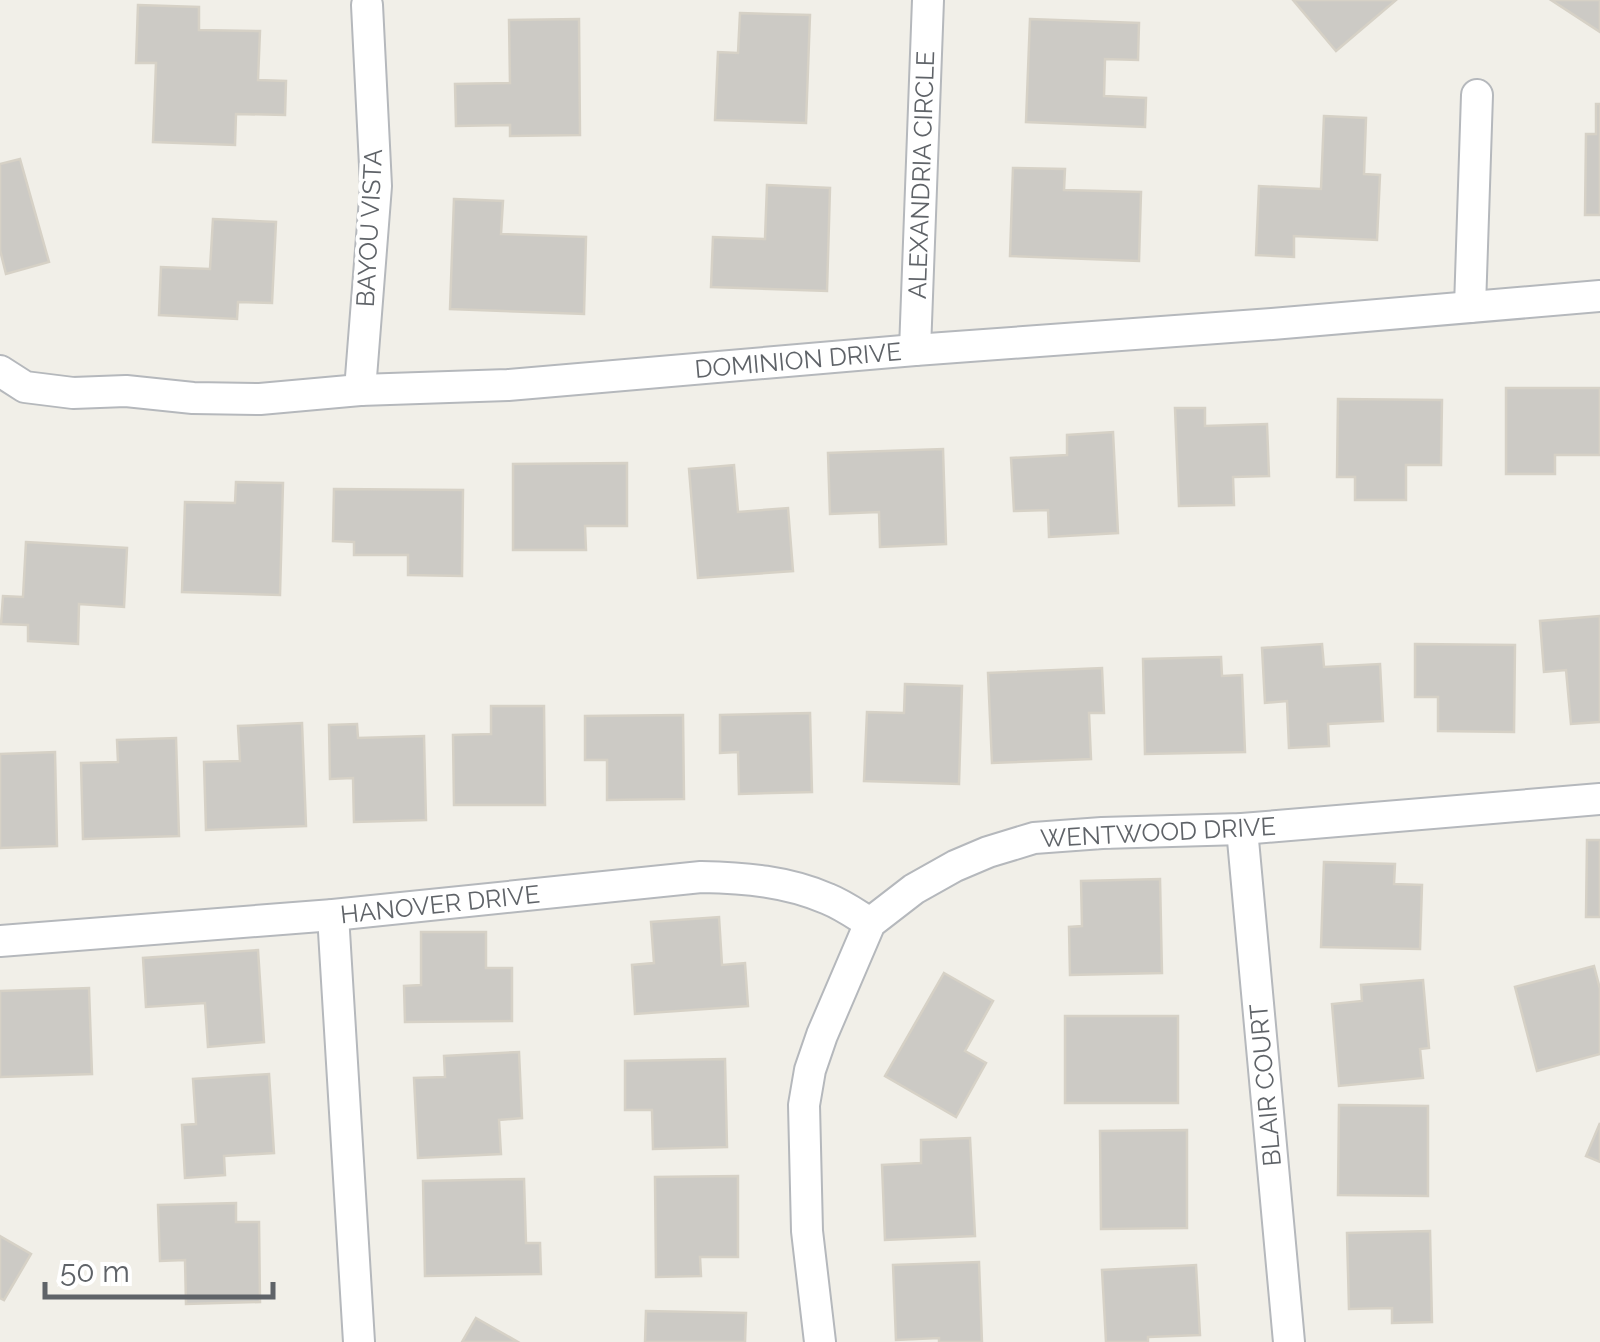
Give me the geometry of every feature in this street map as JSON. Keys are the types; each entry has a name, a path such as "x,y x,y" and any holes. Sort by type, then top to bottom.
{"street":[{"name":"ALEXANDRIA CIRCLE","path":"915,350 928,0"},
{"name":"BAYOU VISTA","path":"360,390 376,186 367,6"},
{"path":"1470,308 1477,95"},
{"name":"DOMINION DRIVE","path":"0,371 25,387 73,393 126,391 260,399 360,390 508,385 1600,296"},
{"name":"WENTWOOD DRIVE","path":"820,1342 807,1231 804,1105 810,1070 870,923 914,889 955,866 1034,838 1242,828 1600,799"},
{"name":"BLAIR COURT","path":"1242,828 1288,1342"},
{"name":"HANOVER DRIVE","path":"0,941 333,915 702,877 757,879 794,888 829,899 870,923"},
{"path":"333,915 359,1342"}],"building":[{"path":"1293,0 1396,0 1336,51"},
{"path":"1551,0 1600,0 1600,32"},
{"path":"138,5 199,7 199,30 260,31 258,80 286,81 285,115 236,114 235,145 153,142 156,63 136,63"},
{"path":"740,13 810,15 806,123 715,120 718,52 738,53"},
{"path":"579,19 580,135 510,136 510,125 456,126 455,84 510,83 509,20"},
{"path":"1030,19 1139,23 1138,60 1105,59 1104,96 1146,98 1145,127 1026,122"},
{"path":"1596,104 1600,104 1600,215 1585,215 1586,134 1596,134"},
{"path":"1324,116 1366,118 1364,174 1380,175 1377,240 1294,236 1294,257 1256,255 1259,186 1321,189"},
{"path":"20,159 49,262 6,274 0,250 0,164"},
{"path":"1013,168 1065,169 1064,190 1141,192 1139,261 1010,256"},
{"path":"767,185 830,188 827,291 711,287 713,237 765,239"},
{"path":"454,199 503,201 501,234 586,237 584,314 450,309"},
{"path":"213,219 276,222 272,303 238,302 237,319 159,315 161,267 210,269"},
{"path":"1506,388 1600,388 1600,455 1555,455 1555,474 1506,474"},
{"path":"1338,399 1442,400 1441,465 1406,465 1406,500 1355,500 1355,477 1337,477"},
{"path":"1175,408 1205,408 1205,426 1267,424 1269,476 1233,477 1234,505 1179,506"},
{"path":"1113,432 1118,533 1049,537 1048,510 1014,511 1011,458 1067,455 1067,435"},
{"path":"943,449 946,544 880,547 879,512 830,514 828,453"},
{"path":"627,463 627,526 585,526 586,550 513,550 513,464"},
{"path":"734,465 738,512 788,508 793,571 698,578 689,469"},
{"path":"236,482 283,483 280,595 182,592 185,502 235,503"},
{"path":"334,489 463,490 462,576 408,575 408,555 354,555 354,542 333,541"},
{"path":"26,542 127,548 124,607 79,604 78,644 28,641 28,625 1,624 3,596 23,597"},
{"path":"1600,616 1600,722 1571,724 1566,670 1544,672 1540,621"},
{"path":"1322,644 1324,667 1380,664 1383,721 1328,724 1329,746 1289,748 1287,701 1265,703 1262,648"},
{"path":"1415,644 1515,645 1514,732 1438,731 1438,697 1415,697"},
{"path":"1221,657 1222,676 1242,675 1245,752 1145,754 1143,659"},
{"path":"1102,668 1104,713 1089,713 1091,759 992,763 988,673"},
{"path":"905,684 962,686 959,784 864,781 867,712 904,713"},
{"path":"491,706 544,706 545,805 454,805 453,735 491,734"},
{"path":"810,713 812,792 739,794 738,752 720,753 720,715"},
{"path":"683,715 684,799 607,800 607,760 585,760 585,716"},
{"path":"302,723 306,826 206,830 204,762 240,761 238,726"},
{"path":"357,724 358,738 424,736 426,820 354,822 353,778 330,779 329,725"},
{"path":"176,738 179,836 83,839 81,763 118,762 117,740"},
{"path":"55,752 57,846 0,848 0,754"},
{"path":"1587,840 1600,840 1600,917 1586,917"},
{"path":"1324,862 1395,864 1394,884 1422,885 1420,949 1321,947"},
{"path":"1160,879 1162,973 1070,975 1069,927 1082,926 1081,881"},
{"path":"719,917 722,965 745,963 748,1006 635,1014 632,965 654,963 651,922"},
{"path":"421,932 486,932 486,968 512,968 512,1021 405,1022 404,986 421,985"},
{"path":"258,950 264,1042 208,1047 205,1003 146,1007 143,958"},
{"path":"1594,966 1600,989 1600,1054 1537,1071 1515,987"},
{"path":"944,973 993,1001 965,1051 986,1063 956,1117 885,1076"},
{"path":"1423,980 1429,1048 1420,1049 1423,1078 1339,1086 1332,1004 1362,1001 1361,985"},
{"path":"89,988 92,1074 0,1077 0,991"},
{"path":"1065,1016 1178,1016 1178,1103 1065,1103"},
{"path":"519,1052 522,1118 499,1120 501,1154 418,1158 414,1078 445,1077 444,1056"},
{"path":"725,1059 727,1147 653,1149 652,1110 625,1110 625,1061"},
{"path":"269,1074 274,1153 224,1156 225,1175 185,1178 182,1125 196,1124 193,1079"},
{"path":"1339,1105 1428,1106 1428,1196 1338,1195"},
{"path":"1600,1123 1600,1162 1586,1156"},
{"path":"1187,1130 1187,1228 1101,1229 1100,1131"},
{"path":"970,1138 975,1236 885,1240 882,1165 921,1163 921,1140"},
{"path":"738,1176 738,1257 700,1257 701,1276 656,1277 655,1177"},
{"path":"524,1179 526,1243 540,1243 541,1274 425,1276 423,1181"},
{"path":"236,1203 236,1222 259,1222 260,1302 186,1304 185,1260 160,1261 158,1205"},
{"path":"1430,1231 1432,1322 1392,1323 1392,1308 1349,1309 1347,1233"},
{"path":"0,1236 31,1254 4,1300 0,1298"},
{"path":"979,1262 982,1342 896,1340 893,1265"},
{"path":"1196,1265 1200,1335 1148,1337 1148,1342 1106,1342 1102,1270"},
{"path":"646,1311 746,1313 745,1342 645,1342"},
{"path":"476,1318 518,1342 462,1342"}]}
